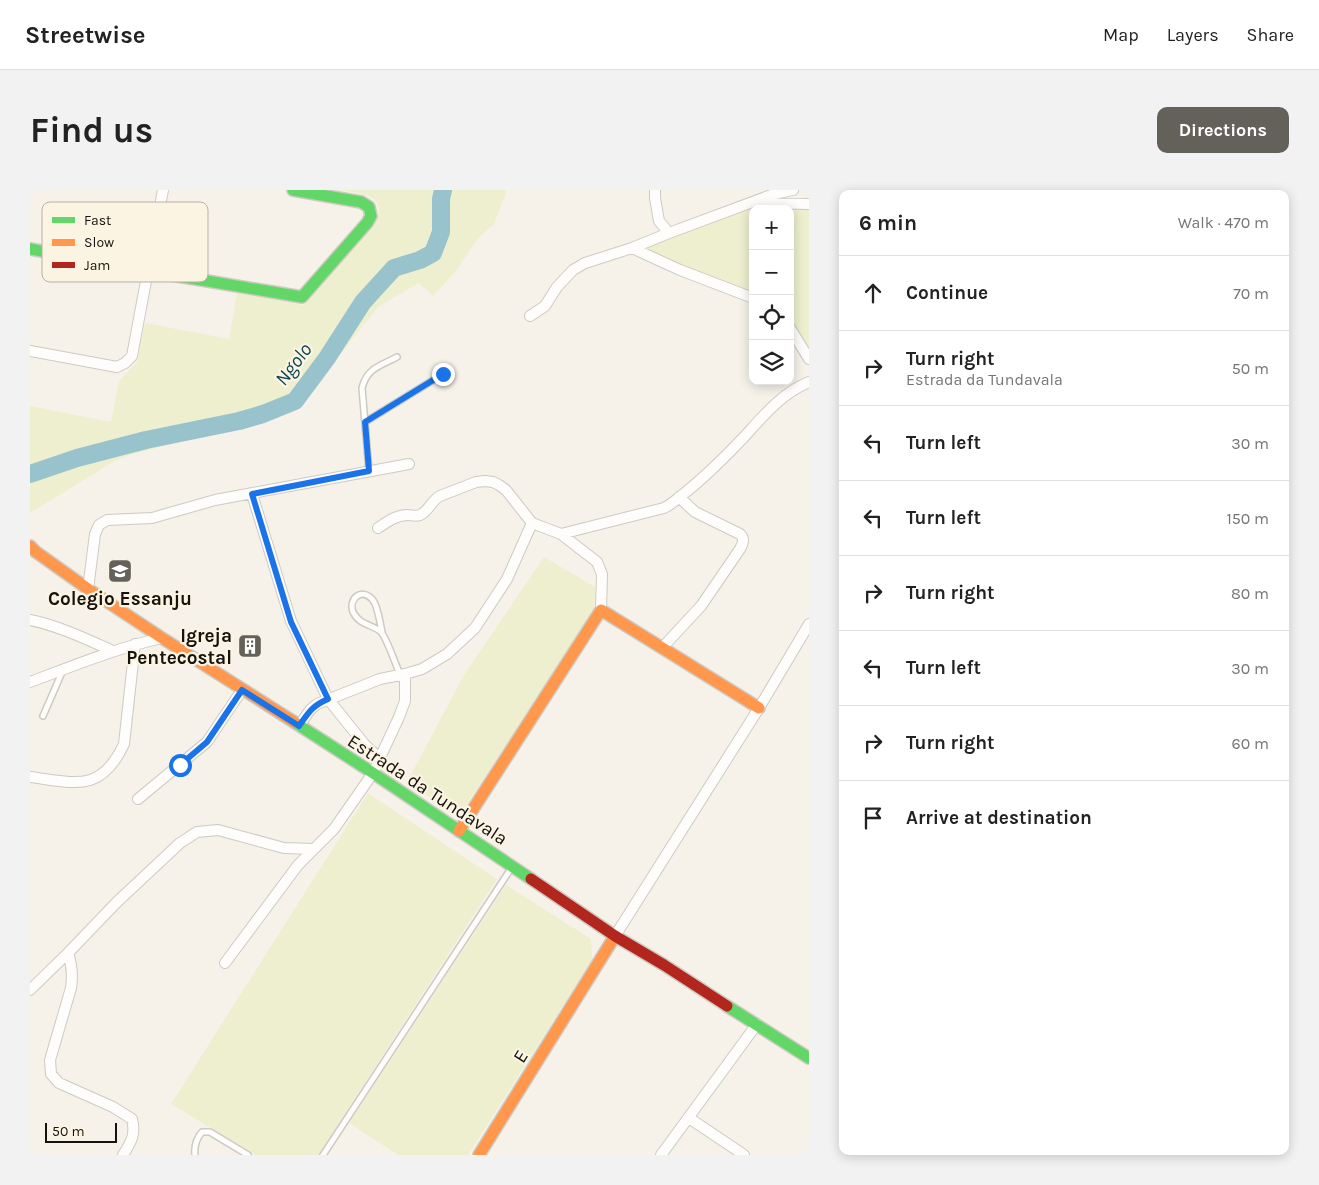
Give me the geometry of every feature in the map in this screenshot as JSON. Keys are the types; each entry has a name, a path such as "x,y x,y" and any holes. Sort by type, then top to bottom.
{"street":[{"path":"208,281 302,297 371,216 369,207 361,202 293,190"},
{"path":"655,190 659,221 668,232"},
{"path":"530,316 544,306 557,287 573,270 585,263 632,248 668,232 748,203 793,190"},
{"path":"748,203 809,204"},
{"path":"632,248 680,270 749,296"},
{"path":"30,351 117,367 125,363 132,356 146,282"},
{"path":"794,333 809,359"},
{"path":"561,534 664,508 672,504 727,456 782,397 809,382"},
{"path":"88,589 95,534 99,525 107,520 152,518 215,500 409,464"},
{"path":"378,528 400,516 423,513 440,496 476,482 493,482 506,490 532,522 561,534 596,562 602,574 601,610 459,831"},
{"path":"252,494 291,622 328,699 365,746 379,758"},
{"path":"662,648 701,606 744,542 740,534 696,512 679,497"},
{"path":"299,726 310,710 317,704 380,679 403,675 422,668 447,654 475,628 507,579 532,522"},
{"name":"Estrada da Tundavala","path":"30,546 88,589 373,773 615,936 664,965 809,1058"},
{"path":"601,610 759,708"},
{"path":"30,620 82,637 113,651"},
{"path":"615,936 759,708 809,624"},
{"path":"30,682 113,651 162,638"},
{"path":"30,777 76,783 92,780 106,772 118,758 124,744 135,644"},
{"path":"225,963 298,865 334,829 373,773 405,701 403,675"},
{"path":"138,799 207,742 242,690"},
{"path":"31,985 68,953 117,902 180,843 197,832 218,830 284,848 313,849"},
{"name":"E","path":"482,1154 615,936"},
{"path":"68,953 72,964 72,988 50,1060 51,1074 59,1083 113,1107 132,1119 134,1128 132,1140 123,1155"},
{"path":"661,1155 757,1024"},
{"path":"689,1118 744,1155"}],"lane":[{"path":"369,471 362,388 365,378 370,371 397,357"},
{"path":"365,422 443,374"},
{"path":"382,632 359,620 353,611 352,602 357,595 367,595 373,600 382,632 403,675"},
{"path":"43,716 63,670"},
{"path":"323,1155 512,866"},
{"path":"195,1155 194,1149 197,1138 202,1132 210,1132 248,1155"}],"green space":[{"path":"338,190 507,190 494,224 477,239 456,271 433,296 419,283 379,306 307,396 293,409 267,418 130,455 113,462 30,513 30,406 111,422 119,381 137,362 145,323 229,339 237,293 303,305 376,221 379,209 376,201 361,194"},
{"path":"748,203 809,204 809,359 794,335 794,205 749,205 749,296 632,248"},
{"path":"544,557 595,587 594,610 459,816 407,782 464,675"},
{"path":"368,793 497,879 318,1155 256,1155 171,1104"},
{"path":"506,885 591,939 592,960 468,1155 398,1155 349,1123"}],"waterway":[{"name":"Ngolo","path":"30,474 77,458 146,440 239,421 295,401 327,358 363,302 394,268 420,260 433,253 441,232 441,199 443,190"}],"traffic: fast":[{"path":"208,281 302,297 371,216 369,207 361,202 293,190"},
{"path":"30,249 42,251"},
{"path":"294,722 531,879"},
{"path":"727,1006 809,1058"}],"traffic: slow":[{"path":"30,546 88,589 294,722"},
{"path":"459,831 601,610 759,708"},
{"path":"479,1155 615,936"}],"traffic: jam":[{"path":"531,879 615,936 727,1006"}],"place":[{"name":"Colegio Essanju","path":"120,571"},
{"name":"Igreja Pentecostal","path":"250,646"}],"route":[{"path":"180,765 207,742 242,690 299,726 310,710 328,699 291,622 252,494 369,471 365,422 443,374"}]}
